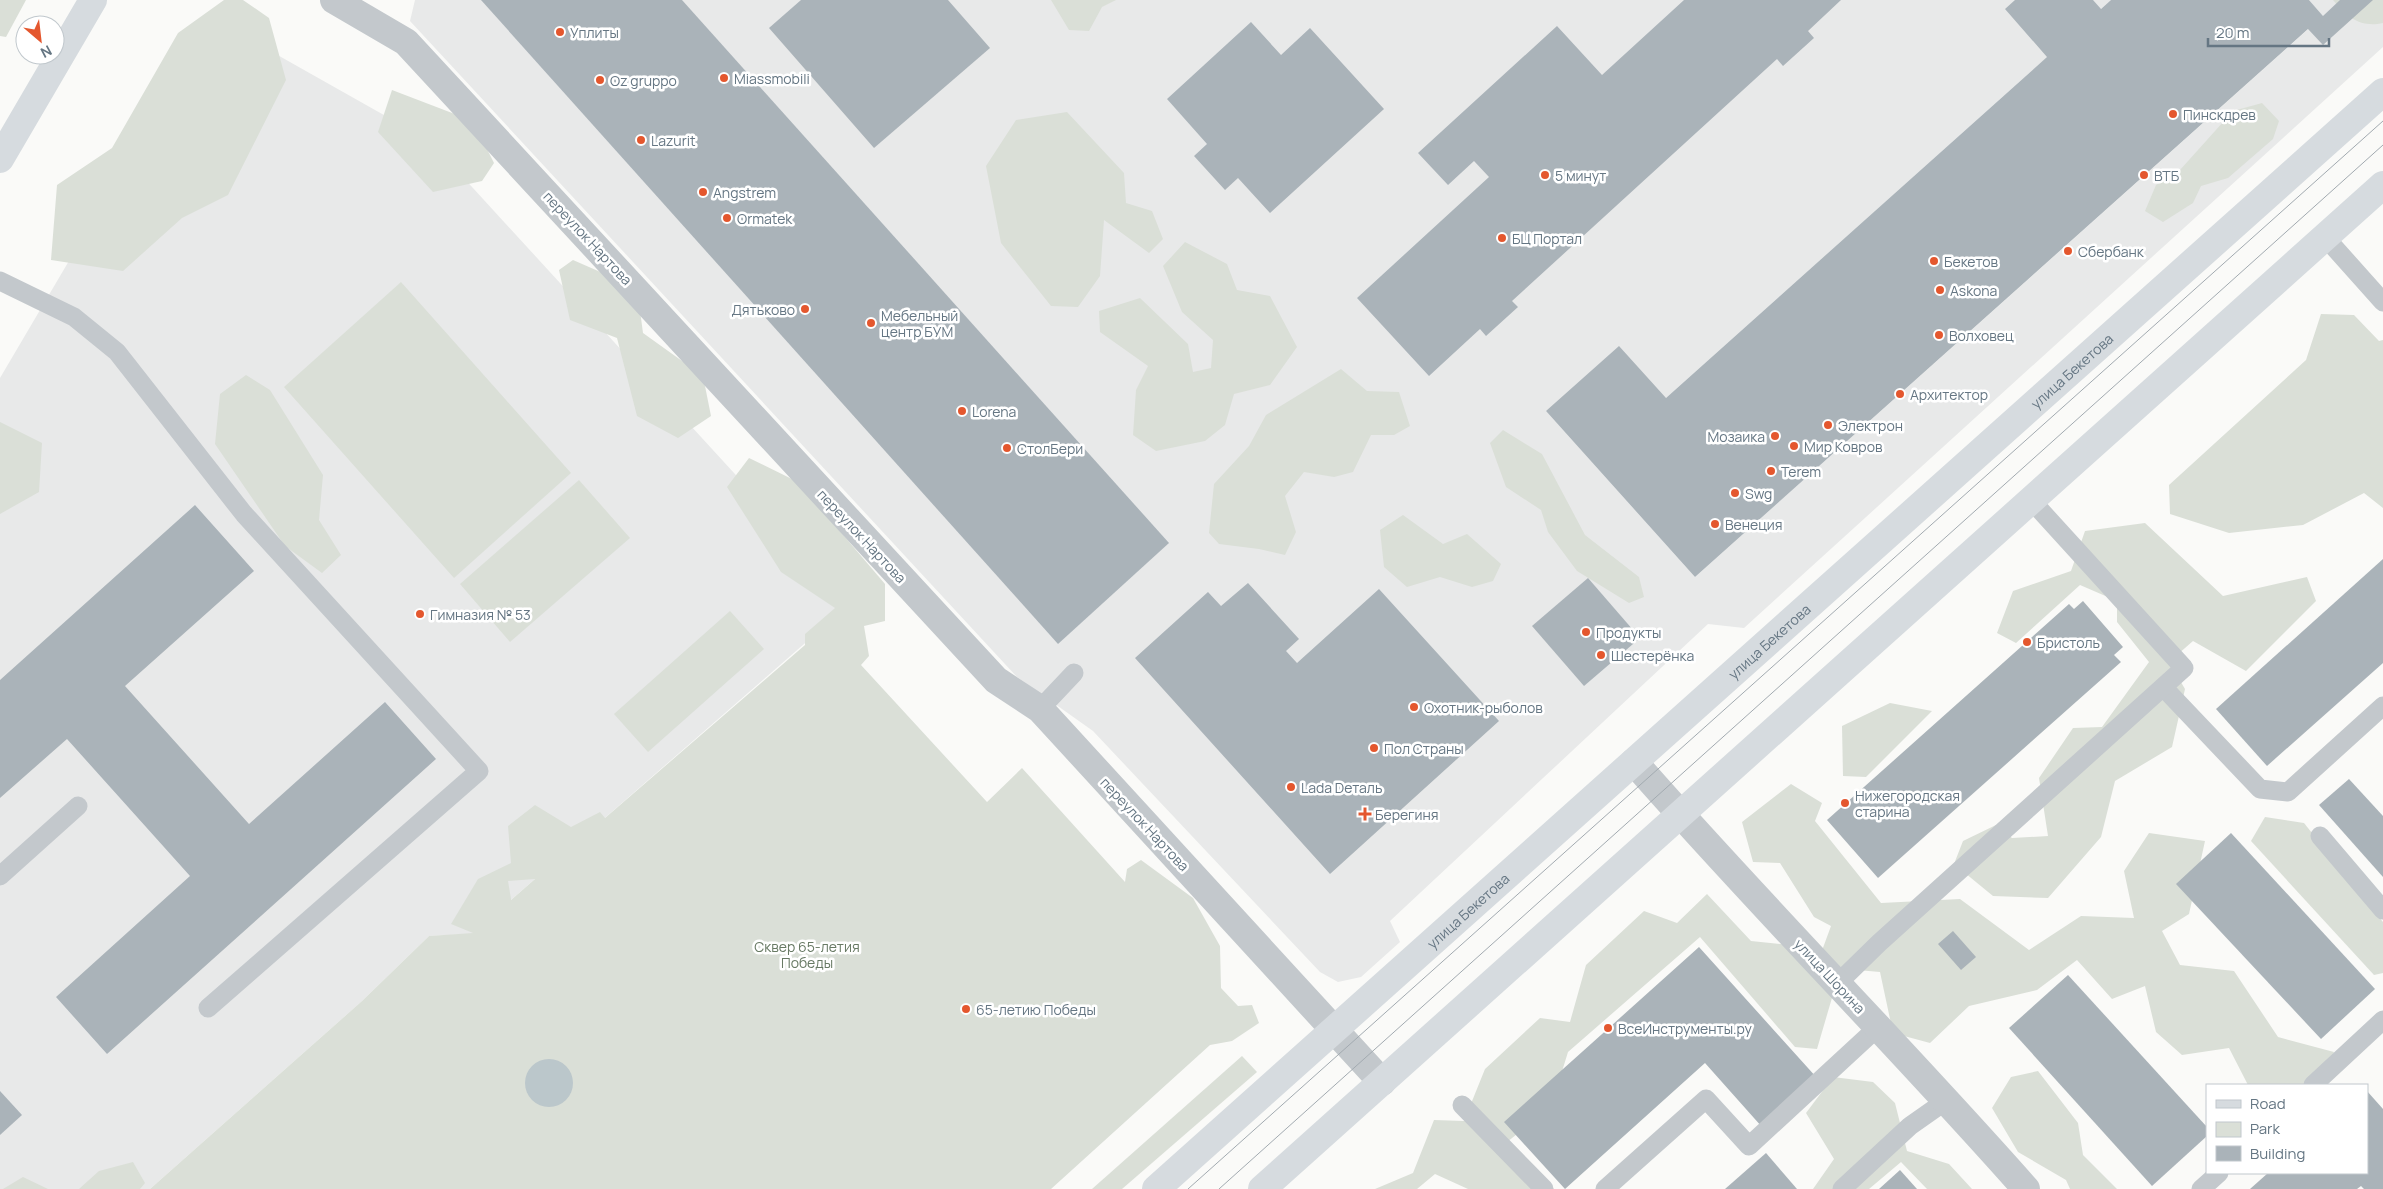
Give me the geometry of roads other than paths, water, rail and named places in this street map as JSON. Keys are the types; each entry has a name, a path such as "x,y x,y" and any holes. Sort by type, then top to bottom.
{"main road":[{"path":"0,159 92,0"},
{"name":"улица Бекетова","path":"1156,1189 2383,92"},
{"path":"1262,1189 2383,185"}],"street":[{"name":"переулок Нартова","path":"334,0 406,42 996,680 1040,709 1382,1082"},
{"name":"улица Шорина","path":"1634,762 1680,815 1947,1100 2026,1189"}],"lane":[{"path":"2325,237 2383,302"},
{"path":"0,281 74,317 117,352 244,514 479,771 208,1008"},
{"path":"1837,984 1878,942 2164,688 2184,668 2031,500"},
{"path":"1040,709 1074,674"},
{"path":"2164,688 2260,789 2288,792 2383,706"},
{"path":"0,876 78,806"},
{"path":"2320,836 2383,910"},
{"path":"2314,1084 2383,1020"},
{"path":"1605,1189 1706,1099 1749,1146 1878,1027"},
{"path":"1842,1189 1910,1126 1947,1100"},
{"path":"1462,1105 1544,1189"},
{"path":"2201,1189 2217,1174"}],"tram line":[{"path":"1188,1189 2383,121"},
{"path":"1219,1189 2383,145"}],"place":[{"name":"Уплиты","path":"560,32"},
{"name":"Miassmobili","path":"724,78"},
{"name":"Oz gruppo","path":"600,80"},
{"name":"Пинскдрев","path":"2173,114"},
{"name":"Lazurit","path":"641,140"},
{"name":"5 минут","path":"1545,175"},
{"name":"ВТБ","path":"2144,175"},
{"name":"Angstrem","path":"703,192"},
{"name":"Ormatek","path":"727,218"},
{"name":"БЦ Портал","path":"1502,238"},
{"name":"Сбербанк","path":"2068,251"},
{"name":"Бекетов","path":"1934,261"},
{"name":"Askona","path":"1940,290"},
{"name":"Дятьково","path":"805,309"},
{"name":"Мебельный центр БУМ","path":"871,323"},
{"name":"Волховец","path":"1939,335"},
{"name":"Архитектор","path":"1900,394"},
{"name":"Lorena","path":"962,411"},
{"name":"Электрон","path":"1828,425"},
{"name":"Мозаика","path":"1775,436"},
{"name":"Мир Ковров","path":"1794,446"},
{"name":"СтолБери","path":"1007,448"},
{"name":"Terem","path":"1771,471"},
{"name":"Swg","path":"1735,493"},
{"name":"Венеция","path":"1715,524"},
{"name":"Гимназия № 53","path":"420,614"},
{"name":"Продукты","path":"1586,632"},
{"name":"Бристоль","path":"2027,642"},
{"name":"Шестерёнка","path":"1601,655"},
{"name":"Охотник-рыболов","path":"1414,707"},
{"name":"Пол Страны","path":"1374,748"},
{"name":"Lada Dеталь","path":"1291,787"},
{"name":"Нижегородская старина","path":"1845,803"},
{"name":"Берегиня","path":"1365,814"},
{"name":"65-летию Победы","path":"966,1009"},
{"name":"ВсеИнструменты.ру","path":"1608,1028"}],"park label":[{"name":"Сквер 65-летия Победы","path":"807,954"}]}
